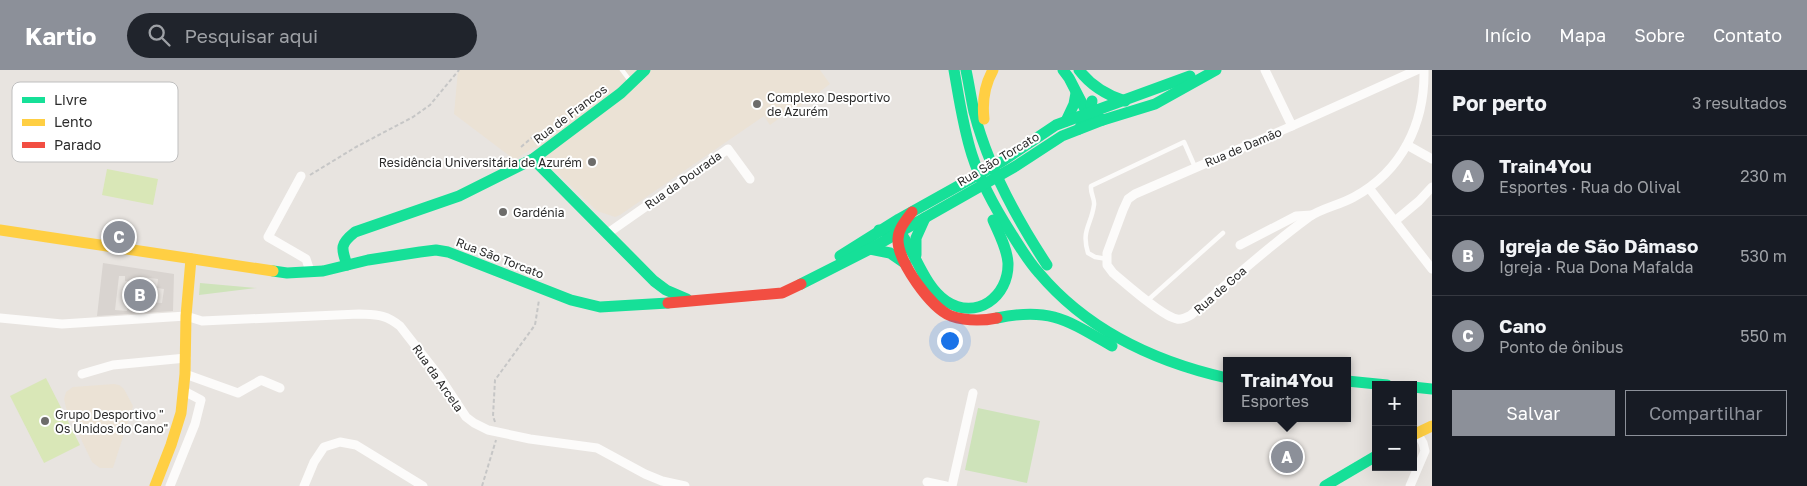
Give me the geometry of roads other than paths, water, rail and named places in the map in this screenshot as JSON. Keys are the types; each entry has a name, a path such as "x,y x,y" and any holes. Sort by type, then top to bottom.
{"main road":[{"name":"Rua de Francos","path":"342,249 345,240 354,232 460,196 533,159 632,83 645,70"},
{"path":"954,70 969,144 981,179 994,206 1017,243 1043,278 1077,311 1117,338 1145,352 1202,373 1223,378"},
{"path":"966,70 974,111 984,143 1006,197 1027,237 1046,264 1082,303 1122,330 1170,353 1223,367"},
{"path":"984,143 987,136 982,111 983,93 993,70"},
{"path":"1063,70 1070,78 1085,109 1103,120"},
{"name":"Rua São Torcato","path":"801,284 879,230 1010,156 1049,128 1090,112 1160,89 1205,70"},
{"name":"Rua São Torcato","path":"0,230 287,273 323,271 346,265 436,250 448,252 571,300 586,304 619,307 782,293 870,250 1016,166 1052,142 1103,120 1155,104 1216,70"},
{"path":"1083,75 1105,94 1125,100"},
{"path":"1079,129 1090,112 1092,102 1083,75"},
{"path":"1066,121 1074,104 1076,93"},
{"path":"533,159 654,281 666,290 689,300"},
{"path":"879,230 902,235 916,255 928,280 945,301 953,306 975,309 987,305 1002,290 1008,272 1007,253 992,218 994,206"},
{"path":"912,212 898,233 897,242 916,283 939,310 951,316 972,320 1020,313 1043,314 1064,321 1157,367 1190,377 1223,379"},
{"path":"916,255 916,238 925,218"},
{"path":"342,249 346,265"},
{"name":"Rua São Torcato","path":"312,271 332,259 342,249"},
{"path":"870,250 890,253 907,265"},
{"path":"155,486 172,444 181,413 186,374 186,316 190,259"},
{"path":"644,304 650,298 654,288 654,281"},
{"path":"1351,381 1372,384"},
{"path":"1417,387 1432,389"},
{"path":"1351,391 1372,394"},
{"path":"1417,398 1432,400"},
{"path":"1417,433 1432,426"},
{"path":"1326,486 1372,458"}],"street":[{"path":"1266,70 1292,126"},
{"name":"Rua de Damão","path":"1107,259 1128,199 1135,194 1417,70"},
{"name":"Rua de Goa","path":"1107,259 1113,273 1166,314 1176,319 1191,315 1284,236 1312,215 1338,205 1369,188 1383,175 1408,145 1428,87 1424,70"},
{"path":"1408,145 1432,159"},
{"name":"Rua da Dourada","path":"608,233 728,149 750,179"},
{"path":"300,179 268,237 306,259 312,271"},
{"path":"1369,188 1432,270"},
{"path":"1395,221 1419,202 1432,188"},
{"name":"Rua de Goa","path":"1240,245 1296,216 1312,215"},
{"name":"Rua da Arcela","path":"0,318 62,324 186,316 202,321 359,314 382,315 392,320 406,333 439,376 466,417 474,423 498,432 530,440 597,448 645,474 662,481 685,486"},
{"path":"82,374 113,364 186,358"},
{"path":"186,374 238,393 261,380 280,388"},
{"path":"170,486 195,424 201,400 184,391"},
{"path":"952,486 973,393"},
{"path":"1417,436 1423,442 1425,451 1417,470"},
{"path":"304,486 314,462 324,447 340,442 356,445 423,486"},
{"path":"1410,486 1416,471"},
{"path":"927,482 946,486"}],"lane":[{"path":"622,70 632,83"},
{"path":"1107,259 1095,257 1088,253 1084,242 1086,229 1095,203 1090,190 1091,186 1184,142 1195,167"},
{"path":"1148,300 1223,233"}],"place":[{"name":"Complexo Desportivo de Azurém","path":"757,104"},
{"name":"Residência Universitária de Azurém","path":"592,162"},
{"name":"Gardénia","path":"503,212"},
{"name":"Cano","path":"119,237"},
{"name":"Igreja de São Dâmaso","path":"140,295"},
{"name":"Grupo Desportivo \" Os Unidos do Cano\"","path":"45,421"},
{"name":"Train4You","path":"1287,457"}]}
